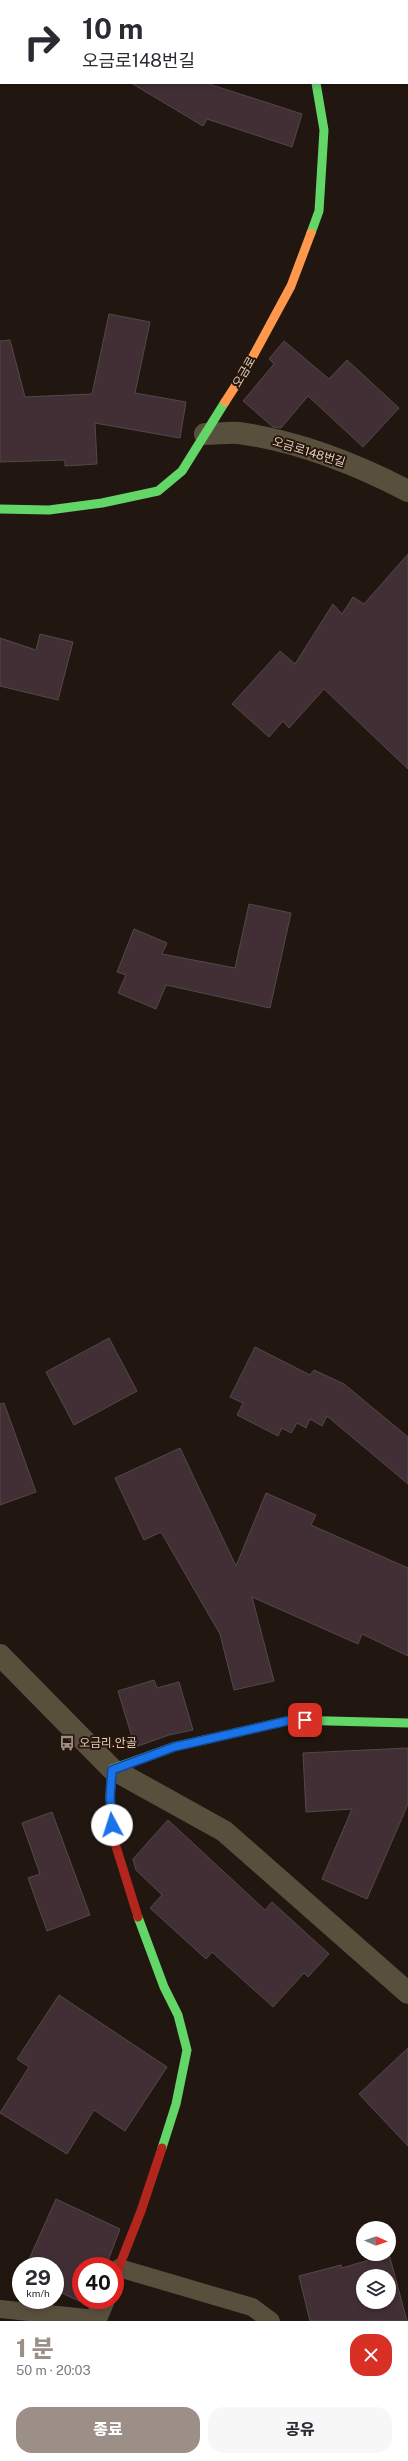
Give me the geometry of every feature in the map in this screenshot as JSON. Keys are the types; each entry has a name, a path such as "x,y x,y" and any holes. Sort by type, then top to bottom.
{"street":[{"name":"오금로","path":"0,509 49,510 102,503 158,490 182,471 245,370 291,286 319,211 324,130 316,84"},
{"name":"오금로148번길","path":"205,434 238,433 311,450 355,467 408,491"},
{"path":"0,1655 112,1770 224,1831 408,1993"},
{"path":"112,1770 174,1747 291,1720 408,1723"},
{"path":"112,1770 110,1797 114,1840 128,1889 164,1988 178,2016 187,2050 176,2104 122,2257"}],"lane":[{"path":"124,2274 252,2307 271,2321"},
{"path":"0,2309 98,2313"}],"building":[{"path":"133,84 209,84 302,114 292,147 207,119 203,126"},
{"path":"109,314 150,322 135,393 186,402 180,438 95,423 97,464 65,466 65,460 0,462 0,341 10,340 25,397 92,394"},
{"path":"284,341 329,379 347,360 399,408 363,447 308,396 281,428 273,427 243,401 274,364 269,359"},
{"path":"408,554 408,769 324,689 289,728 283,721 269,737 232,704 280,651 295,664 333,604 342,614 353,597 364,604"},
{"path":"40,634 73,642 58,700 0,686 0,638 36,650"},
{"path":"249,904 291,913 270,1008 166,985 156,1009 118,993 126,975 117,972 134,929 167,943 162,954 235,968"},
{"path":"109,1338 137,1391 74,1425 46,1372"},
{"path":"255,1347 310,1375 314,1370 344,1384 408,1437 408,1484 327,1416 322,1426 310,1419 306,1428 297,1423 291,1433 282,1428 278,1436 237,1415 243,1403 230,1397"},
{"path":"4,1403 36,1492 0,1505 0,1404"},
{"path":"180,1448 236,1566 266,1493 316,1515 311,1525 408,1568 408,1656 362,1634 358,1644 252,1597 274,1681 234,1690 220,1634 161,1532 144,1540 115,1478"},
{"path":"154,1680 157,1688 179,1682 193,1730 169,1735 135,1747 118,1691"},
{"path":"408,1748 408,1804 367,1899 322,1879 352,1809 306,1812 303,1753"},
{"path":"52,1812 90,1915 47,1931 28,1878 40,1874 22,1823"},
{"path":"168,1820 265,1910 272,1902 329,1954 308,1977 304,1973 273,2007 212,1952 206,1959 150,1908 162,1895 136,1870 133,1859"},
{"path":"59,1995 167,2067 125,2131 94,2110 67,2154 0,2113 29,2067 17,2059"},
{"path":"408,2048 408,2146 359,2094"},
{"path":"56,2199 120,2229 109,2257 72,2257 72,2298 64,2294 64,2257 30,2257"},
{"path":"366,2261 391,2261 393,2269 356,2269 356,2309 396,2309 396,2280 407,2321 310,2321 299,2276 341,2265 342,2268"}],"traffic: fast":[{"path":"311,233 319,211 324,130 316,84"},
{"path":"0,509 49,510 102,503 158,491 182,471 225,402"},
{"path":"110,1799 112,1769 173,1747 291,1720 408,1723"},
{"path":"138,1917 164,1987 178,2015 187,2050 176,2104 162,2148"}],"traffic: slow":[{"path":"225,402 245,371 291,286 311,233"}],"traffic: jam":[{"path":"110,1799 114,1840 138,1917"},
{"path":"123,2257 141,2211 162,2148"}],"place":[{"name":"오금리.안골","path":"67,1743"}],"route":[{"path":"112,1825 110,1797 112,1770 174,1747 291,1720 305,1720"}]}
